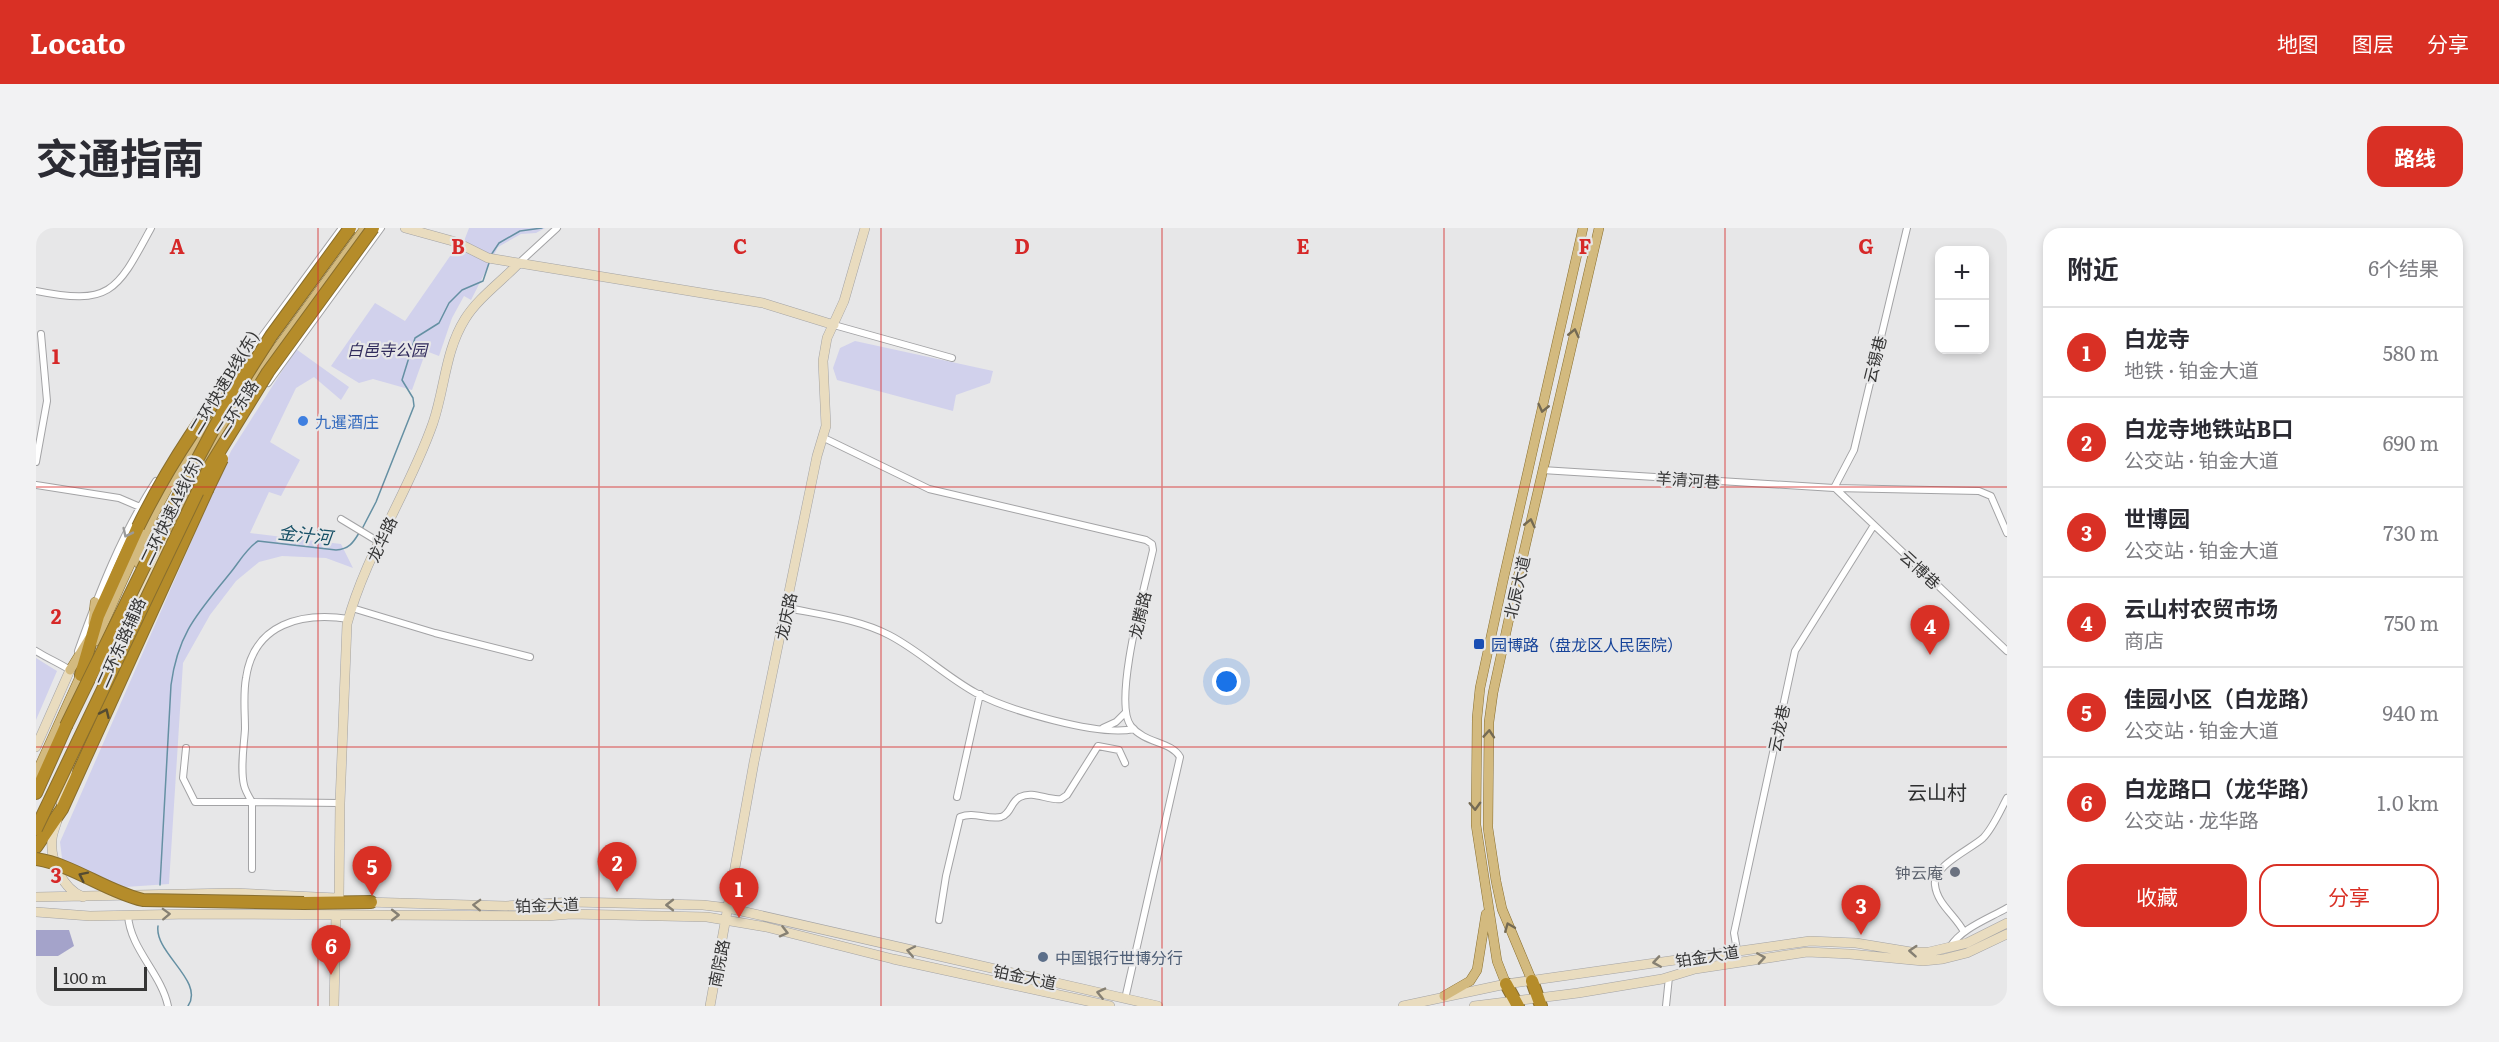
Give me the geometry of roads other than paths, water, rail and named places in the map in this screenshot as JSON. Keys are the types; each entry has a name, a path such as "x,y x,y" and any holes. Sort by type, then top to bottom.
{"highway":[{"name":"二环快速B线(东)","path":"36,794 66,726 197,460 237,387 279,324 350,228"},
{"name":"二环快速A线(东)","path":"36,828 192,499 230,432 277,359 373,228"},
{"path":"80,674 102,606 138,527 169,470 202,417 279,324"},
{"path":"36,847 58,817 189,527 246,412 277,359"},
{"path":"36,859 59,865 126,896 143,900 371,902"},
{"path":"1532,981 1540,1002"},
{"path":"1506,984 1516,1003"}],"main road":[{"name":"二环东路","path":"36,774 152,515 182,463 210,422 276,341 359,228"},
{"name":"二环东路","path":"36,794 80,674 153,534 199,469 265,364 364,228"},
{"path":"405,228 456,242 491,259 764,303 834,325"},
{"name":"龙庆路","path":"727,921 754,762 826,426 823,361 827,338 844,301 865,228"},
{"name":"北辰大道","path":"1506,984 1497,961 1476,825 1475,747 1480,688 1583,228"},
{"name":"北辰大道","path":"1532,981 1502,909 1488,828 1488,751 1493,693 1599,228"},
{"name":"龙华路","path":"339,898 340,803 349,619 352,608 434,421 440,389 457,333 473,309 519,264"},
{"path":"172,528 199,469"},
{"name":"二环东路辅路","path":"36,828 172,528"},
{"path":"93,634 95,602"},
{"path":"93,634 110,610"},
{"name":"二环东路辅路","path":"36,747 80,674"},
{"path":"74,744 52,841 55,862 69,888 86,897"},
{"name":"铂金大道","path":"36,897 234,893 308,895 371,902 535,905 572,902 703,905 728,908 1158,1006"},
{"path":"105,897 98,901 97,907 102,915 108,916"},
{"path":"535,905 538,912 536,916"},
{"path":"1444,996 1470,981 1478,970 1488,905"},
{"name":"铂金大道","path":"36,912 108,916 672,915 766,927 893,959 1110,1006"},
{"path":"334,1006 336,915"},
{"name":"南院路","path":"710,1006 727,921"},
{"name":"铂金大道","path":"1403,1006 1506,984 1810,941 1856,943 1911,952 1929,952 1967,944 2007,923"},
{"name":"铂金大道","path":"1473,1006 1540,1002 1669,977 1695,969 1807,952 1923,962 1967,952 2007,934"}],"street":[{"path":"36,291 65,297 89,297 105,291 117,283 127,270 152,228"},
{"name":"二环东路辅路","path":"80,674 95,602 140,507 158,478 342,228"},
{"name":"二环东路辅路","path":"172,528 215,468 258,397 381,228"},
{"name":"龙华路","path":"519,264 557,228"},
{"name":"云锡巷","path":"1834,488 1854,450 1907,228"},
{"path":"834,325 952,358"},
{"path":"36,462 47,401 41,334"},
{"name":"龙腾路","path":"822,437 929,489 1146,540 1152,544 1153,550 1129,661 1125,713"},
{"name":"羊清河巷","path":"1542,470 1834,488 1979,491 1991,496 2007,532"},
{"path":"36,485 119,498 140,507"},
{"name":"云博巷","path":"1834,488 2007,651"},
{"path":"341,519 379,542"},
{"name":"云龙巷","path":"1737,950 1734,933 1795,651 1874,525"},
{"path":"352,608 435,633 530,657"},
{"path":"788,608 860,624 888,634 980,694 1062,723 1122,732 1134,729"},
{"path":"252,869 252,802 244,785 245,679 255,650 266,636 294,620 325,616 349,619"},
{"path":"36,651 48,660 62,664 80,674"},
{"path":"957,797 980,694"},
{"path":"1099,729 1110,726 1125,713 1141,736 1177,751 1180,757 1125,999"},
{"path":"939,920 946,876 960,817 971,814 1001,817 1007,814 1016,798 1023,795 1061,799 1067,795 1098,746 1105,745 1119,750 1125,764"},
{"path":"186,748 183,777 195,802 340,803"},
{"path":"1964,932 1959,922 1938,898 1934,884 1936,876 1958,854 1985,836 2007,798"},
{"path":"1950,947 1964,932 2007,908"},
{"path":"128,915 133,938 158,980 168,1006"},
{"path":"1666,1006 1669,977"}],"waterway":[{"name":"金汁河","path":"491,255 499,243 520,231 542,228"},
{"name":"金汁河","path":"362,529 376,502 414,406 413,398 402,380 415,338 439,323 449,303 462,290 483,281 489,263"},
{"name":"金汁河","path":"160,885 171,685 179,651 192,624 243,555 258,541 336,550 350,545 359,533"},
{"name":"金汁河","path":"158,926 163,946 190,987 191,996 188,1006"}],"place":[{"name":"九暹酒庄","path":"303,421"},
{"name":"园博路（盘龙区人民医院）","path":"1479,644"},
{"name":"云山村农贸市场","path":"1930,655"},
{"name":"钟云庵","path":"1955,872"},
{"name":"白龙寺地铁站B口","path":"617,892"},
{"name":"佳园小区（白龙路）","path":"372,896"},
{"name":"白龙寺","path":"739,918"},
{"name":"世博园","path":"1861,935"},
{"name":"中国银行世博分行","path":"1043,957"},
{"name":"白龙路口（龙华路）","path":"331,975"}],"district":[{"name":"云山村","path":"1937,791"}],"park label":[{"name":"白邑寺公园","path":"387,349"}]}
